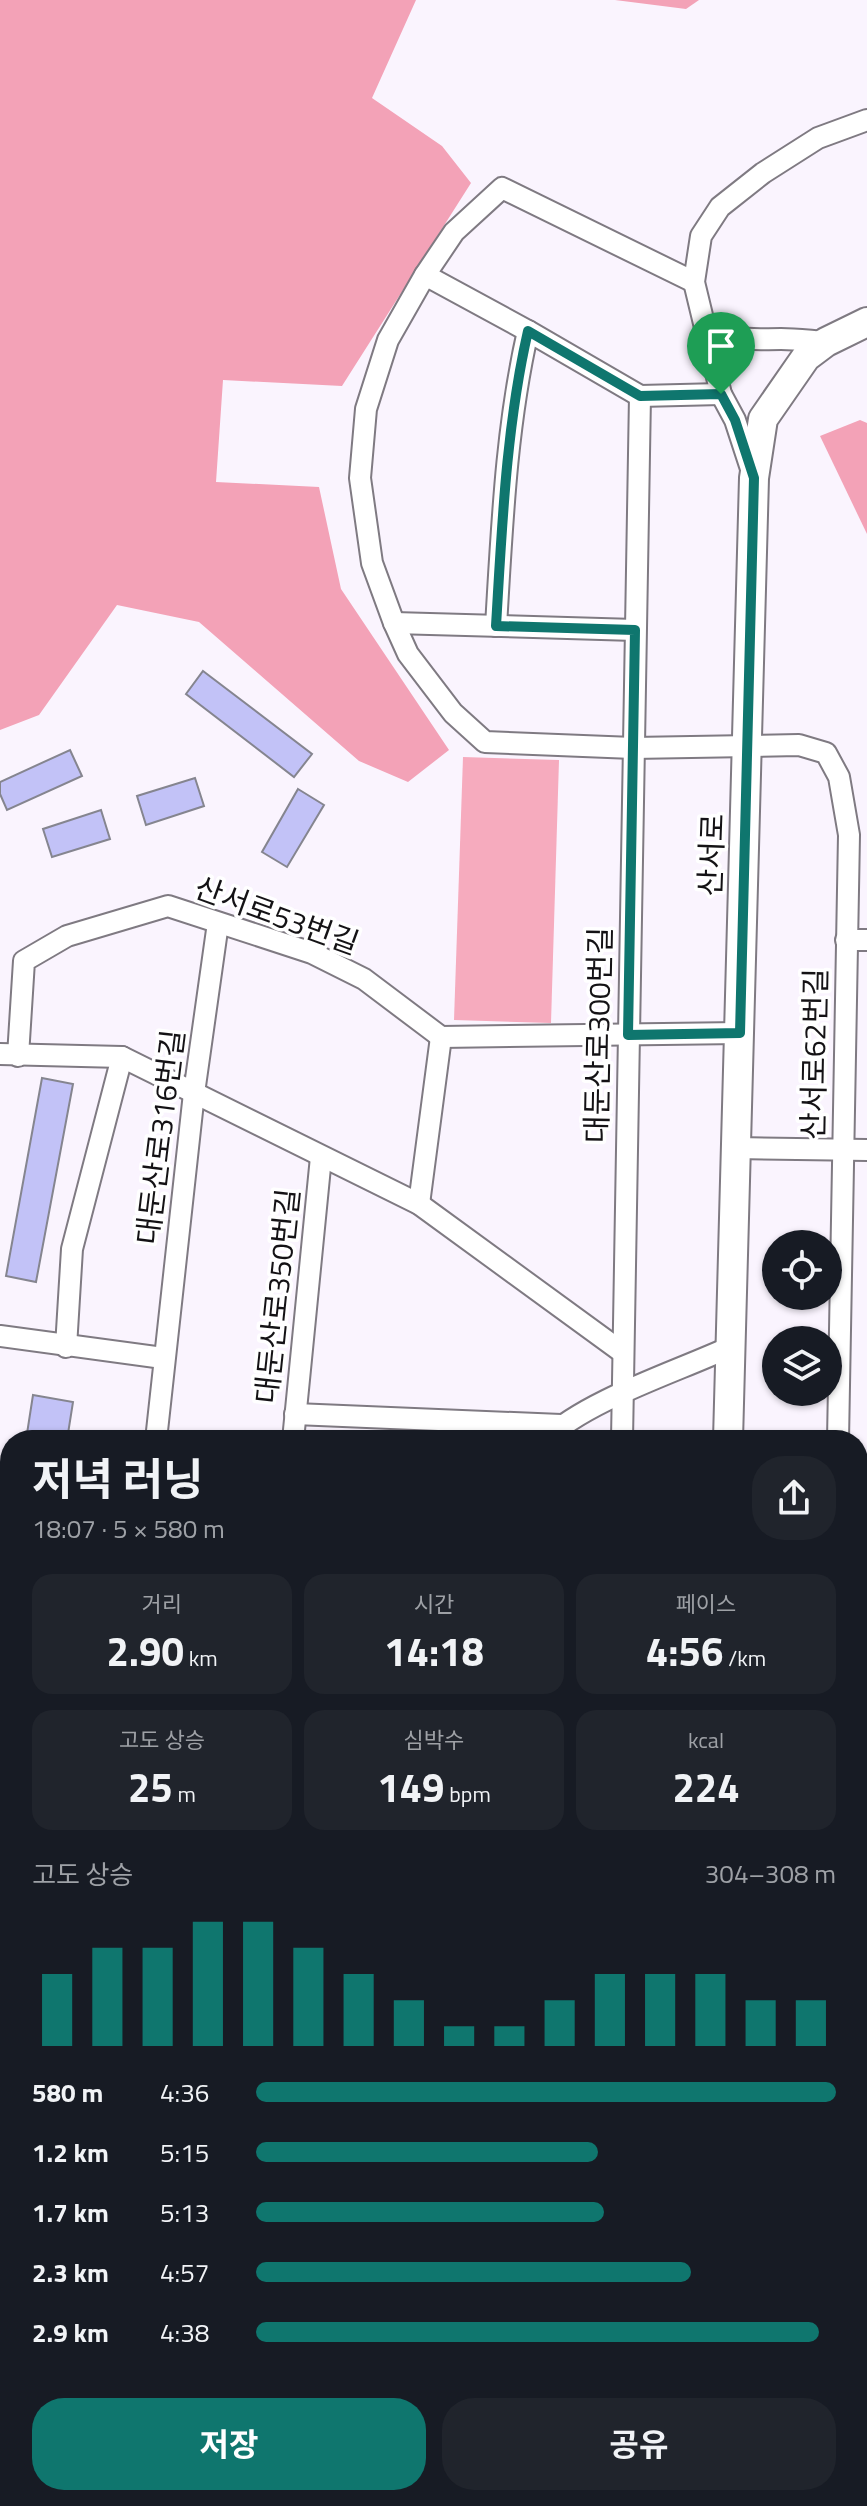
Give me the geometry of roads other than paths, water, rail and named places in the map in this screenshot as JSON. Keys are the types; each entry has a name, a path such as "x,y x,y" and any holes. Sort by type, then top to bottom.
{"main road":[{"name":"산서로","path":"728,1430 754,478 763,419 806,357 826,342 867,322"}],"street":[{"path":"754,478 735,420 721,394 694,282 701,236 720,207 763,173 818,138 867,120"},
{"path":"694,282 502,188 454,232 388,340 366,409 360,478 372,563 408,654 453,713 485,742 633,748 748,746"},
{"path":"425,275 640,396 721,394"},
{"path":"706,327 722,336 749,341 782,339 826,342"},
{"path":"496,626 505,487 518,375 528,331"},
{"name":"대둔산로300번길","path":"622,1430 640,396"},
{"path":"394,623 635,630"},
{"name":"산서로62번길","path":"748,746 799,745 826,753 839,777 849,835 838,1430"},
{"name":"산서로53번길","path":"9,1055 24,961 67,936 168,906 312,953 364,979 441,1037"},
{"name":"대둔산로316번길","path":"157,1430 194,1093 218,923"},
{"path":"846,940 867,940"},
{"path":"419,1204 441,1037 740,1033"},
{"name":"대둔산로350번길","path":"9,1055 122,1057 419,1204 622,1352"},
{"path":"66,1347 72,1249 122,1057"},
{"path":"736,1148 867,1150"},
{"name":"대둔산로350번길","path":"294,1430 321,1157"},
{"path":"0,1336 163,1358"},
{"path":"556,1430 622,1394 730,1347"},
{"path":"295,1414 561,1425"}]}
